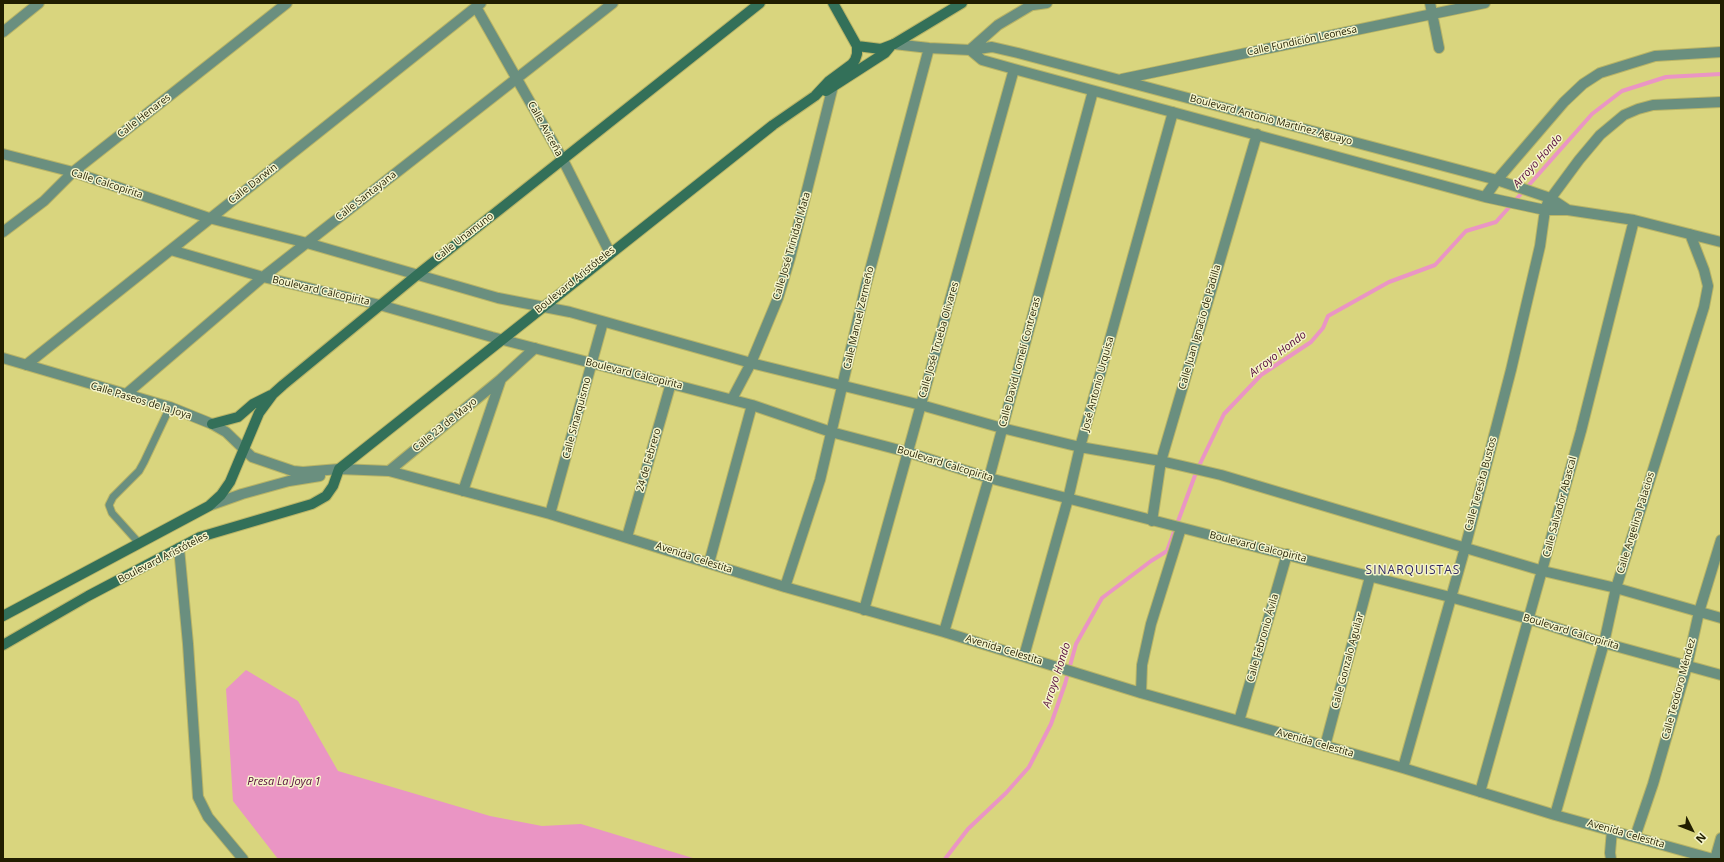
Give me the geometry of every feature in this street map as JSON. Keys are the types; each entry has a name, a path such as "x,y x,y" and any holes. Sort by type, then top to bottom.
{"street":[{"path":"3,32 40,3"},
{"name":"Calle Henares","path":"3,232 44,201 73,172 287,3"},
{"name":"Calle Santayana","path":"125,395 263,277 613,3"},
{"name":"Calle Unamuno","path":"209,506 221,495 230,482 259,414 273,394 297,372 760,3"},
{"path":"832,3 857,46"},
{"name":"Boulevard Aristóteles","path":"3,616 209,506 242,494 289,481 319,476 339,469 773,125 815,96 829,81 856,60 857,46 881,49 894,44 962,3"},
{"path":"970,50 998,25 1034,4 1047,3"},
{"path":"1430,3 1440,48"},
{"name":"Calle Fundición Leonesa","path":"1120,80 1485,3"},
{"name":"Calle Aviceña","path":"479,5 517,78 563,160 610,253"},
{"name":"Calle Darwin","path":"26,365 209,218 479,5"},
{"name":"Boulevard Aristóteles","path":"815,96 824,93 884,53 894,44"},
{"name":"Boulevard Antonio Martínez Aguayo","path":"894,44 929,48 970,50 992,47 1497,180 1550,198 1568,210"},
{"name":"Calle Manuel Zermeño","path":"785,587 820,480 866,285 929,48"},
{"name":"Boulevard Antonio Martínez Aguayo","path":"970,50 982,60 1485,197 1545,210 1568,210 1634,220 1721,242"},
{"path":"1485,197 1497,180 1564,102 1583,84 1600,73 1655,56 1721,52"},
{"name":"Calle José Trueba Olivares","path":"864,610 1014,69"},
{"name":"Calle José Trinidad Mata","path":"732,399 751,363 778,298 790,258 833,86"},
{"name":"Calle David Lomelí Contreras","path":"944,632 989,478 1093,91"},
{"name":"Calle Teresita Bustos","path":"1403,768 1465,548 1530,290 1540,246 1545,210 1550,198 1600,135 1624,116 1638,109 1653,105 1721,102"},
{"name":"José Antonio Urquisa","path":"1024,656 1068,498 1080,447 1173,112"},
{"name":"Calle Juan Ignacio de Padilla","path":"1152,521 1161,461 1257,134"},
{"name":"Calle Calcopirita","path":"3,154 73,172 209,218"},
{"path":"209,218 307,243 498,298 543,306 751,363 921,405 1002,428 1080,447 1161,461 1221,475 1543,571 1616,588 1721,618"},
{"name":"Calle Salvador Abascal","path":"1480,792 1543,571 1587,409 1634,220"},
{"name":"Calle Angelina Palacios","path":"1555,815 1604,643 1616,588 1704,307 1708,286 1704,270 1690,234"},
{"name":"Boulevard Calcopirita","path":"171,250 263,277 380,305 591,364 732,399 831,432 907,452 989,478 1450,597 1529,619 1604,643 1721,675"},
{"name":"Calle Sinarquismo","path":"550,514 603,322"},
{"name":"Calle 23 de Mayo","path":"389,472 501,379 535,348"},
{"name":"Calle Paseos de la Joya","path":"3,358 170,408 212,424 236,440 252,457 293,471 303,472 339,469"},
{"name":"Calle 23 de Mayo","path":"463,490 501,379"},
{"name":"24 de Febrero","path":"627,537 671,383"},
{"path":"212,424 238,417 253,404 273,394"},
{"path":"709,563 752,405"},
{"name":"Boulevard Aristóteles","path":"3,645 88,596 200,537 312,504 326,496 333,486 339,469"},
{"name":"Avenida Celestita","path":"339,469 389,472 463,490 550,514 785,587 944,632 1141,693 1403,768 1555,815 1714,859"},
{"path":"1141,693 1142,666 1151,624 1179,527"},
{"name":"Calle Teodoro Méndez","path":"1635,837 1653,784 1686,666 1699,612 1721,540"},
{"path":"179,548 188,644 198,797 208,817 243,859"},
{"name":"Calle Febronio Ávila","path":"1239,721 1287,554"},
{"name":"Calle Gonzalo Aguilar","path":"1325,746 1370,577"},
{"path":"1611,859 1610,853 1612,830"},
{"path":"1714,859 1721,838"}],"lane":[{"path":"139,543 112,513 109,505 113,497 139,471 170,408"}],"water":[{"name":"Presa La Joya 1","path":"246,670 298,701 338,771 490,816 542,826 581,824 696,859 278,859 233,801 226,689"}],"waterway":[{"name":"Arroyo Hondo","path":"945,859 968,829 1006,793 1029,767 1051,724 1065,684 1076,644 1102,598 1151,561 1167,551 1197,470 1224,414 1261,375 1311,342 1323,328 1328,316 1389,282 1435,265 1466,231 1496,222 1592,114 1622,91 1666,77 1721,74"}],"district":[{"name":"SINARQUISTAS","path":"1413,571"}]}
